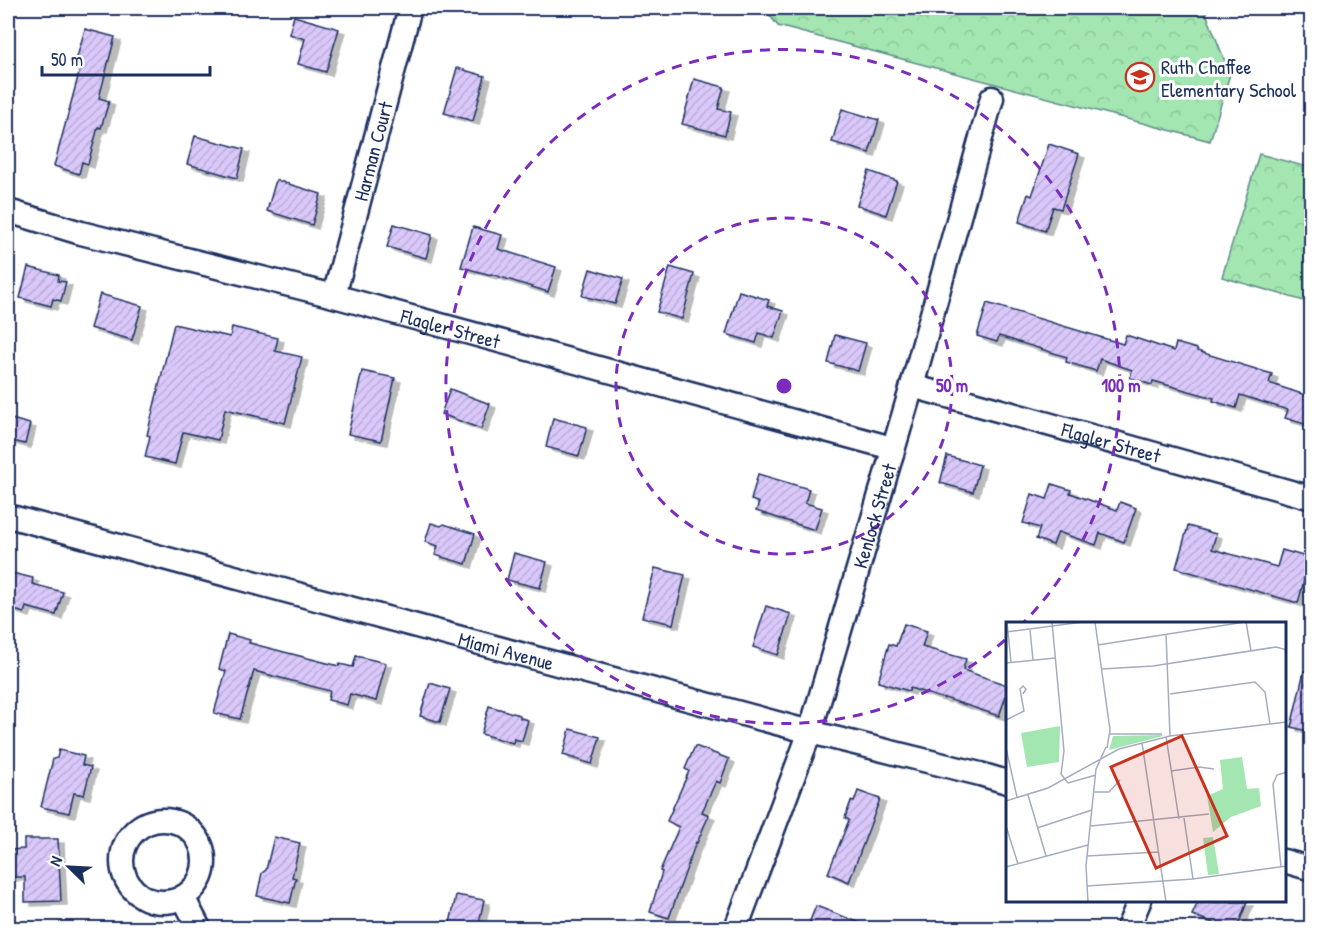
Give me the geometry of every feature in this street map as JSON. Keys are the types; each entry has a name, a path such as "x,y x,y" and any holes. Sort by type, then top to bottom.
{"street":[{"name":"Harman Court","path":"334,296 410,8"},
{"name":"Kenlock Street","path":"736,928 810,732 912,386 992,98"},
{"name":"Flagler Street","path":"8,211 81,233 334,296 892,448"},
{"name":"Flagler Street","path":"912,386 1311,498"},
{"name":"Miami Avenue","path":"8,516 810,732 1006,782"},
{"path":"1286,862 1311,868"},
{"path":"183,897 199,928"},
{"path":"1128,928 1139,903"}],"green space":[{"name":"Ruth Chaffee Elementary School","path":"764,8 1204,8 1230,74 1210,141 778,26"},
{"path":"1259,154 1311,168 1311,303 1222,277"}],"building":[{"path":"294,16 339,29 326,72 298,64 305,39 289,34"},
{"path":"85,29 115,37 99,98 109,101 101,128 98,127 88,164 82,162 79,174 54,166 82,62 76,61"},
{"path":"457,68 485,76 473,121 444,113"},
{"path":"694,79 724,87 718,109 731,112 725,135 682,124"},
{"path":"842,109 879,120 869,153 832,142"},
{"path":"195,136 244,149 237,178 187,164"},
{"path":"1049,144 1079,154 1061,209 1053,207 1045,231 1019,222 1028,194 1032,196"},
{"path":"869,171 897,181 886,215 857,205"},
{"path":"276,180 321,194 312,225 267,211"},
{"path":"394,224 432,235 426,258 387,247"},
{"path":"473,227 502,235 498,249 556,267 548,292 461,267"},
{"path":"28,267 59,275 58,281 66,282 61,301 53,299 51,306 20,298"},
{"path":"670,267 694,274 682,319 657,312"},
{"path":"590,269 623,279 615,304 582,296"},
{"path":"739,291 769,300 767,306 783,311 774,338 759,333 756,343 726,334"},
{"path":"100,294 142,306 132,340 90,328"},
{"path":"987,303 1123,344 1126,335 1174,351 1176,343 1272,374 1269,383 1311,397 1311,426 1285,418 1288,410 1240,395 1236,408 1213,401 1214,398 1153,381 1152,385 1130,378 1132,370 1100,359 1096,371 1066,362 1067,357 999,336 997,342 977,336"},
{"path":"174,324 230,337 232,327 278,338 275,351 302,357 285,423 225,409 218,440 183,432 175,464 145,457 150,436 147,435"},
{"path":"835,335 866,343 858,371 828,363"},
{"path":"362,371 395,378 381,441 348,434"},
{"path":"450,389 490,404 481,429 441,414"},
{"path":"8,418 30,424 25,444 8,440"},
{"path":"553,418 587,427 579,456 546,447"},
{"path":"947,456 980,465 973,492 940,483"},
{"path":"758,474 809,489 805,503 822,508 815,530 756,511 759,503 751,500"},
{"path":"1052,484 1117,510 1120,502 1136,508 1124,542 1100,533 1096,545 1058,532 1053,545 1036,539 1040,528 1023,523 1032,494 1047,499"},
{"path":"431,523 441,526 444,524 475,534 466,564 435,555 438,546 425,542"},
{"path":"1188,526 1216,534 1212,549 1277,567 1282,550 1310,558 1298,603 1176,568"},
{"path":"514,553 547,562 540,588 507,580"},
{"path":"655,568 685,575 673,624 642,617"},
{"path":"8,572 33,578 32,584 63,592 56,615 26,607 24,613 8,608"},
{"path":"766,606 791,614 778,655 753,647"},
{"path":"904,624 927,631 922,647 966,659 963,670 1006,685 1006,696 999,716 910,688 909,691 878,682 889,644 896,646"},
{"path":"228,634 250,640 249,643 339,666 340,664 353,667 356,656 386,663 376,701 350,694 347,705 328,700 330,691 254,671 240,719 214,713 226,671 219,669"},
{"path":"1304,671 1311,672 1311,732 1291,727"},
{"path":"430,683 450,689 440,722 420,716"},
{"path":"489,706 520,715 520,718 528,720 522,741 514,739 513,743 481,734"},
{"path":"570,729 600,737 592,764 563,755"},
{"path":"695,746 729,759 720,783 716,781 702,812 709,815 696,842 669,918 650,912 662,872 660,871 679,827 667,821 689,771 685,769"},
{"path":"59,750 84,756 82,765 91,767 84,795 74,793 69,813 41,807 53,759 57,758"},
{"path":"858,791 880,799 849,882 828,873 849,820 845,818 851,801 854,802"},
{"path":"274,837 300,843 292,877 296,878 290,903 257,896"},
{"path":"24,839 58,839 61,901 25,902 25,877 10,877 9,850 24,849"},
{"path":"456,895 484,900 478,928 449,928"},
{"path":"1198,903 1247,903 1237,928 1227,928 1192,915"},
{"path":"816,906 871,927 871,928 807,928"}],"place":[{"name":"Ruth Chaffee Elementary School","path":"1140,77"}]}
